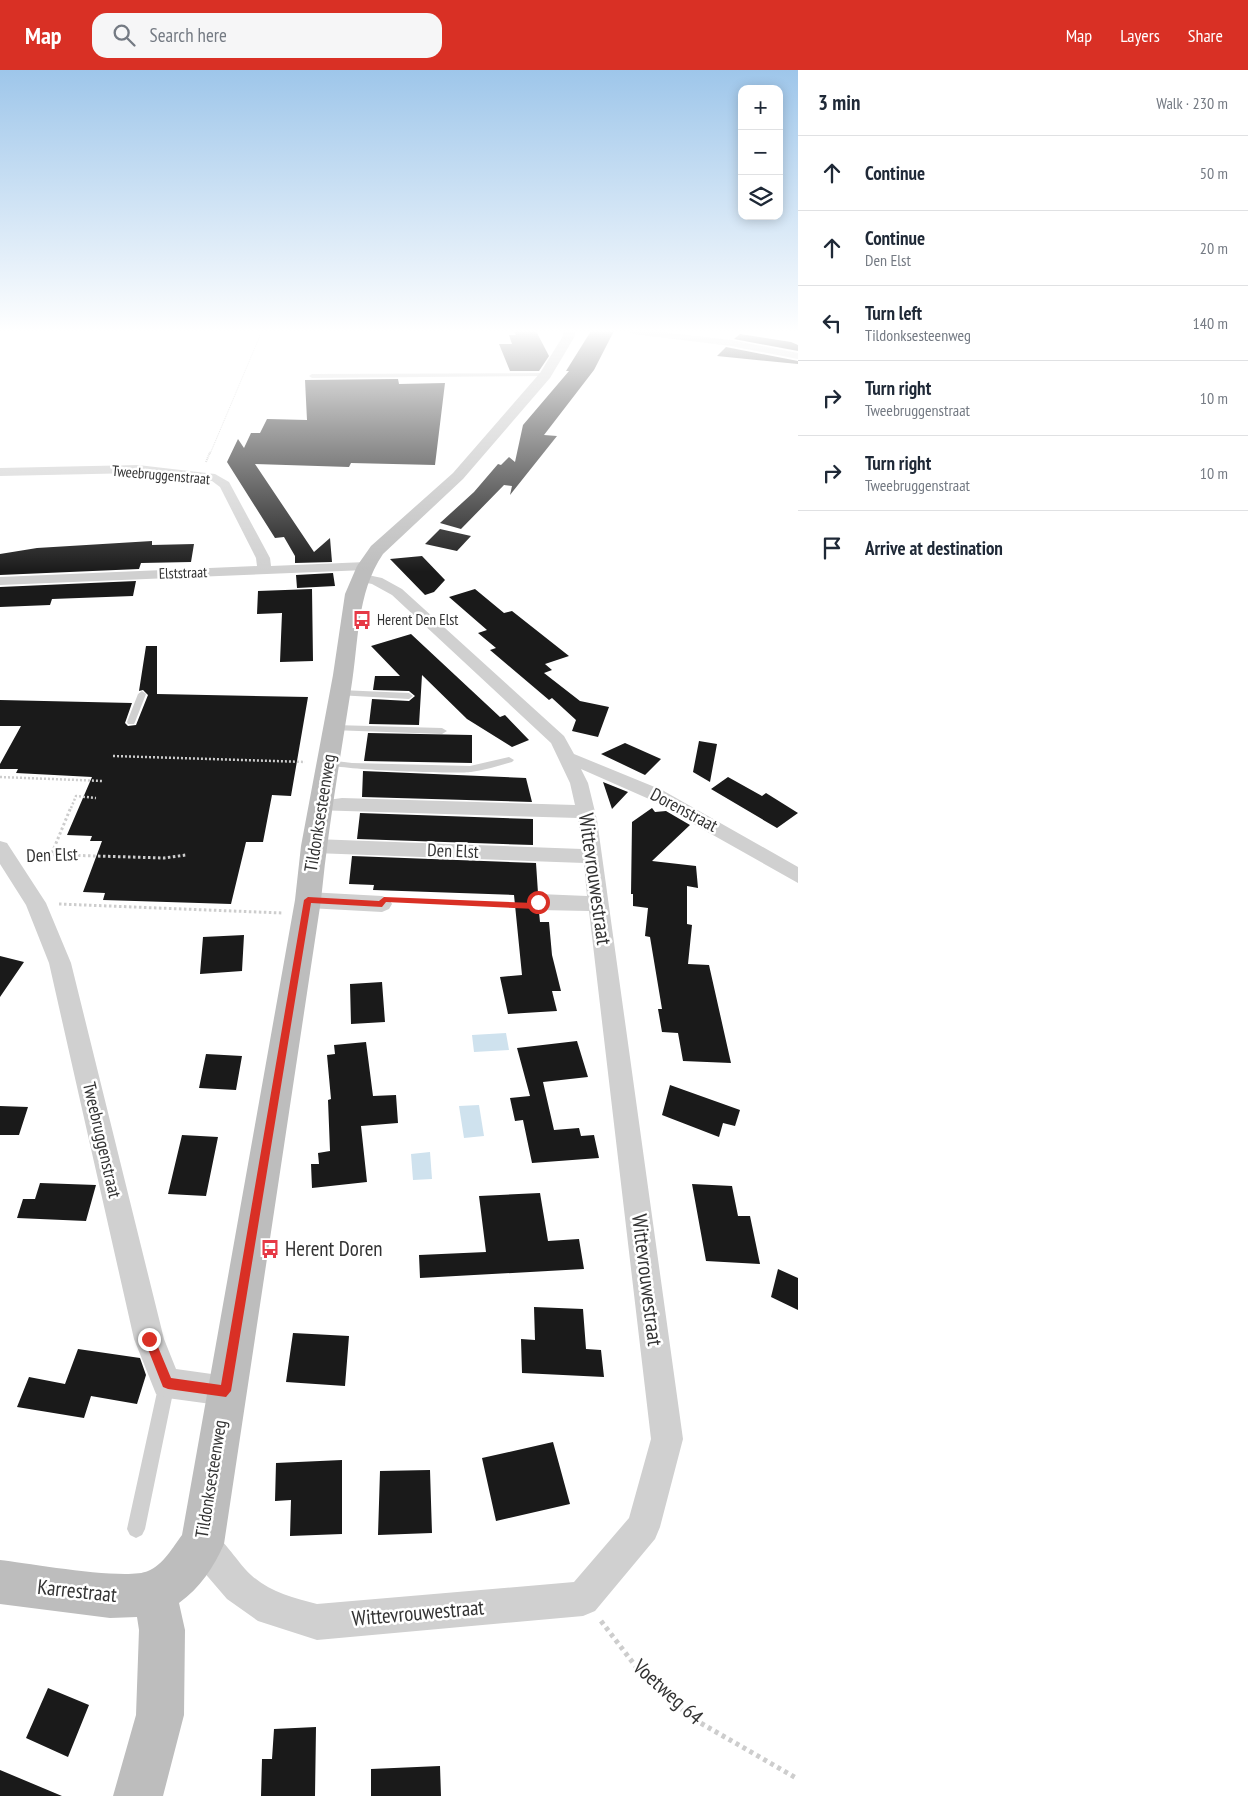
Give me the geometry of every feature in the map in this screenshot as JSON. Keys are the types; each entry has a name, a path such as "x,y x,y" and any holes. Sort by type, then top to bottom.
{"street":[{"name":"Tildonksesteenweg","path":"155,1594 178,1576 202,1544 306,907 320,806 361,580 377,550 458,476 514,412"},
{"name":"Tweebruggenstraat","path":"0,472 138,469 215,478 224,485 262,558 265,570"},
{"name":"Elststraat","path":"0,581 265,570 361,580"},
{"name":"Wittevrouwestraat","path":"202,1544 240,1587 270,1609 317,1622 583,1599 643,1527 666,1439 592,856 586,812 579,783 558,740 406,602 379,595 361,580"},
{"name":"Dorenstraat","path":"565,757 602,768 698,816 798,876"},
{"path":"320,806 342,804 586,812"},
{"name":"Den Elst","path":"314,846 592,856"},
{"name":"Tweebruggenstraat","path":"4,853 36,903 60,963 149,1339 168,1383"},
{"path":"538,902 598,904"},
{"path":"306,907 382,904"},
{"path":"168,1383 226,1391"},
{"name":"Karrestraat","path":"0,1582 110,1596 155,1594"},
{"path":"138,1796 160,1715 162,1630 155,1594"}],"lane":[{"path":"340,693 409,696"},
{"path":"131,722 142,694"},
{"path":"334,728 442,731"},
{"path":"328,763 352,766 470,770 509,760"},
{"path":"136,1529 168,1383"}],"path":[{"path":"199,476 227,412"},
{"path":"114,756 328,763"},
{"path":"0,777 103,781"},
{"path":"52,853 76,796 96,798"},
{"name":"Den Elst","path":"4,853 164,858 186,855"},
{"path":"382,904 384,899 536,906 538,902"},
{"path":"36,903 306,907"},
{"name":"Voetweg 64","path":"583,1599 637,1668 690,1717 798,1778"}],"water":[{"path":"506,1033 509,1050 474,1052 472,1035"},
{"path":"479,1105 484,1136 464,1138 459,1106"},
{"path":"430,1152 432,1179 413,1180 411,1154"}],"building":[{"path":"307,412 442,412 435,465 351,463 349,467 255,464 314,552 330,538 332,562 295,563 295,556 284,537 275,538 227,462 238,439 244,448 251,433 260,433 267,419 307,420"},
{"path":"534,412 562,412 544,435 557,436 510,495 512,486 504,485 461,529 440,523 474,492 498,464 501,465 509,457 515,462 523,425"},
{"path":"440,529 471,536 457,551 425,544"},
{"path":"152,541 152,545 194,544 191,562 141,563 139,569 0,575 0,554 37,548"},
{"path":"422,556 445,580 434,592 425,595 390,559"},
{"path":"333,573 335,586 297,588 296,575"},
{"path":"136,581 133,596 52,599 50,605 0,607 0,587"},
{"path":"312,589 313,661 280,662 282,613 257,614 258,591"},
{"path":"475,589 504,613 512,611 569,656 545,664 552,670 544,673 580,701 609,707 598,737 572,731 576,720 552,698 549,700 490,650 496,648 478,633 487,630 449,597"},
{"path":"411,634 500,717 505,715 529,740 512,747 467,719 422,675 419,725 369,724 372,699 409,701 415,696 409,691 373,690 375,676 400,676 371,646"},
{"path":"146,646 157,646 157,694 308,697 291,796 272,795 263,842 246,842 231,904 103,900 105,893 83,892 102,841 90,841 92,836 67,835 92,777 16,773 18,769 0,769 0,764 21,726 0,726 0,700 132,703 125,723 128,726 136,725 148,695 143,690 139,691"},
{"path":"368,733 472,735 472,763 364,761"},
{"path":"699,741 717,744 710,782 693,772"},
{"path":"625,743 661,759 645,775 601,754"},
{"path":"363,771 526,778 532,802 362,797"},
{"path":"728,777 762,796 766,793 798,813 777,828 711,789"},
{"path":"603,782 628,792 612,809"},
{"path":"652,808 655,812 666,811 690,825 652,861 696,866 698,888 687,886 687,924 692,925 688,964 709,965 731,1063 683,1061 678,1033 662,1032 658,1009 662,1009 650,937 645,936 648,908 633,906 633,894 631,894 632,822"},
{"path":"360,813 533,819 533,845 357,839"},
{"path":"352,856 536,863 538,893 530,896 527,903 531,909 539,912 540,922 549,922 552,955 561,991 552,991 557,1011 508,1014 500,977 522,975 514,895 373,890 374,885 349,884"},
{"path":"244,935 242,971 200,974 203,937"},
{"path":"0,956 24,962 0,997"},
{"path":"382,982 385,1022 351,1024 350,984"},
{"path":"577,1041 588,1077 543,1082 554,1130 579,1128 581,1136 594,1135 599,1158 532,1163 523,1120 515,1121 510,1098 530,1096 517,1048"},
{"path":"366,1042 373,1096 396,1095 398,1123 361,1126 367,1182 312,1188 311,1164 319,1164 318,1153 330,1151 328,1100 331,1099 327,1055 335,1054 334,1045"},
{"path":"206,1054 242,1056 236,1090 199,1088"},
{"path":"670,1085 740,1110 735,1126 723,1123 719,1137 662,1115"},
{"path":"0,1106 28,1107 19,1135 0,1135"},
{"path":"182,1135 218,1137 206,1196 168,1194"},
{"path":"40,1183 96,1185 86,1221 17,1218 23,1199 35,1199"},
{"path":"692,1184 732,1186 738,1216 750,1216 760,1264 706,1261"},
{"path":"540,1193 548,1241 579,1239 584,1269 420,1278 419,1255 486,1252 479,1196"},
{"path":"778,1269 798,1278 798,1310 771,1297"},
{"path":"534,1307 583,1309 586,1349 601,1350 604,1377 522,1373 521,1339 535,1340"},
{"path":"293,1333 349,1336 345,1386 286,1382"},
{"path":"78,1349 140,1358 146,1375 137,1404 91,1396 84,1418 17,1407 29,1377 65,1384"},
{"path":"553,1442 570,1504 496,1521 482,1458"},
{"path":"342,1460 342,1534 290,1536 291,1500 275,1501 276,1463"},
{"path":"430,1470 432,1533 378,1535 380,1471"},
{"path":"48,1688 89,1705 68,1757 26,1738"},
{"path":"316,1727 315,1796 261,1796 262,1759 272,1759 274,1729"},
{"path":"440,1766 441,1796 371,1796 371,1769"},
{"path":"0,1770 62,1796 0,1796"}],"place":[{"name":"Herent Den Elst","path":"362,620"},
{"name":"Herent Doren","path":"270,1249"}],"route":[{"path":"149,1339 168,1383 226,1391 308,900 382,904 384,899 536,906 538,902"}]}
